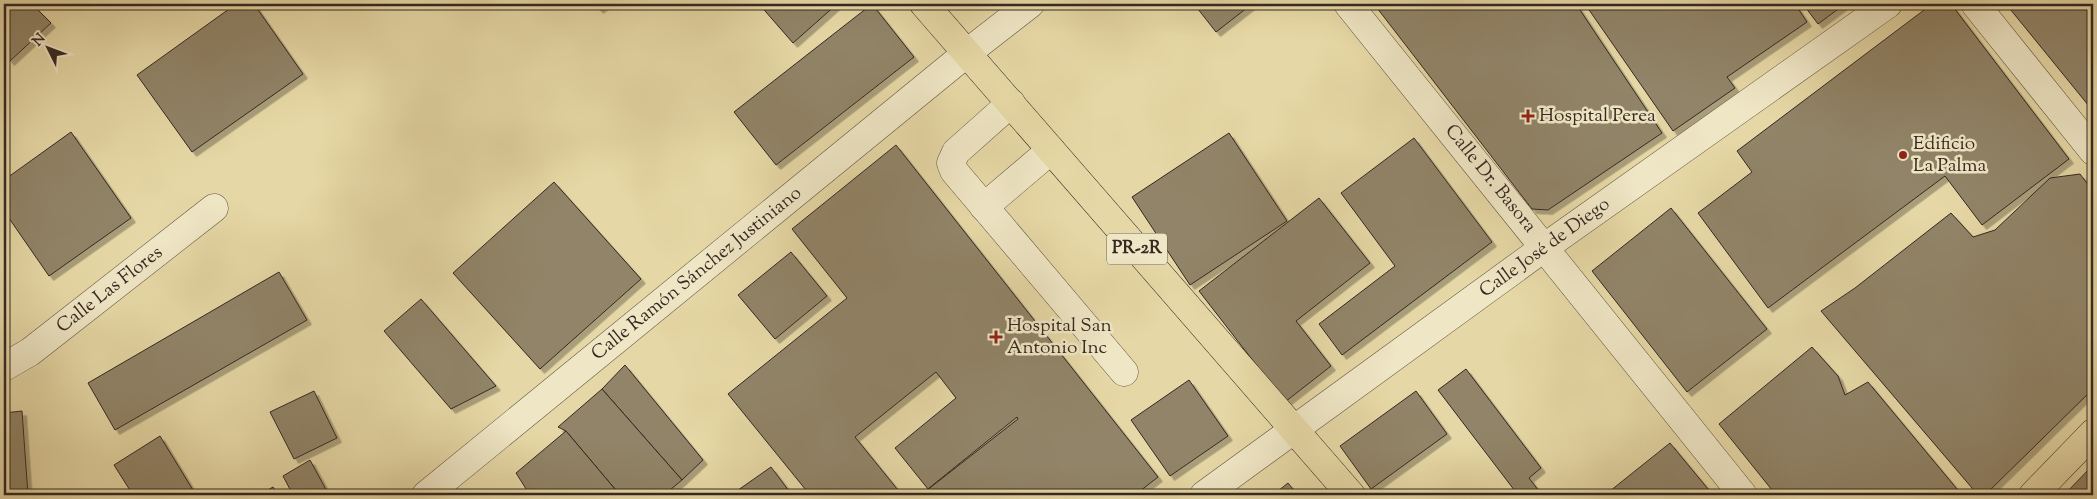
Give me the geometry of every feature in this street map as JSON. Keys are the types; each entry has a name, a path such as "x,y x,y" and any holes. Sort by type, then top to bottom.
{"main road":[{"name":"PR-2R","path":"924,4 1351,495"},
{"path":"2033,495 2093,433"}],"street":[{"name":"Calle Ramón Sánchez Justiniano","path":"426,495 967,53 1030,4"},
{"name":"Calle Dr. Basora","path":"1348,4 1743,495"},
{"name":"Calle José de Diego","path":"1204,495 1545,247 1888,4"},
{"path":"1976,4 2093,151"},
{"path":"1011,103 956,152 951,163 954,172 1124,372"},
{"path":"984,207 1051,150"},
{"name":"Calle Las Flores","path":"4,367 30,352 214,208"}],"building":[{"path":"4,4 32,4 51,23 10,61 4,54"},
{"path":"236,4 254,4 303,74 192,152 137,75"},
{"path":"594,4 605,4 599,9"},
{"path":"759,4 837,4 793,43"},
{"path":"872,4 914,57 776,165 734,112"},
{"path":"1194,4 1252,4 1216,32"},
{"path":"1374,4 1576,4 1662,133 1548,210 1532,209"},
{"path":"1585,4 1795,4 1807,22 1727,77 1735,88 1673,131"},
{"path":"1803,4 1845,4 1818,24"},
{"name":"Edificio La Palma","path":"1932,4 1951,4 2069,159 1982,225 1945,176 1768,308 1698,213 1752,172 1737,151"},
{"path":"2006,4 2093,4 2093,111"},
{"path":"71,132 131,218 49,276 4,211 4,180"},
{"path":"1229,133 1287,221 1190,285 1132,197"},
{"path":"1414,138 1492,242 1342,355 1319,324 1395,266 1341,193"},
{"path":"896,145 1158,477 1135,495 923,495 1018,419 1017,417 928,489 895,448 956,398 936,372 855,437 902,495 810,495 728,394 847,298 792,229"},
{"path":"2080,174 2093,191 2093,389 1985,495 1978,495 1821,311 1855,288 1951,213 1973,237 1995,230 2050,178"},
{"path":"554,182 641,279 540,369 453,273"},
{"path":"1319,198 1370,263 1296,321 1331,366 1285,402 1199,291"},
{"path":"1671,208 1767,329 1687,392 1592,271"},
{"path":"791,252 827,296 775,339 738,295"},
{"path":"279,272 307,320 115,430 88,383"},
{"path":"421,299 496,386 451,409 384,331"},
{"path":"1812,347 1838,376 1845,395 1868,382 1962,495 1776,495 1719,424"},
{"path":"625,365 703,460 682,480 602,389"},
{"path":"1466,369 1541,468 1529,478 1542,495 1518,495 1438,390"},
{"path":"1189,380 1228,436 1170,476 1131,420"},
{"path":"602,389 682,480 664,495 620,495 566,431 558,427"},
{"path":"314,391 337,438 294,459 270,412"},
{"path":"1416,391 1447,434 1371,489 1340,446"},
{"path":"22,411 28,495 4,495 4,413"},
{"path":"566,431 620,495 531,495 528,492 516,473"},
{"path":"160,436 196,495 133,495 114,465"},
{"path":"1670,443 1713,495 1605,495"},
{"path":"310,460 329,495 293,495 283,476"},
{"path":"2093,465 2093,495 2064,495"},
{"path":"771,467 792,495 731,495"},
{"path":"1288,483 1298,495 1273,495"},
{"path":"273,487 279,495 259,495"}],"place":[{"name":"Hospital Perea","path":"1528,116"},
{"name":"Edificio La Palma","path":"1903,155"},
{"name":"Hospital San Antonio Inc","path":"996,337"}]}
